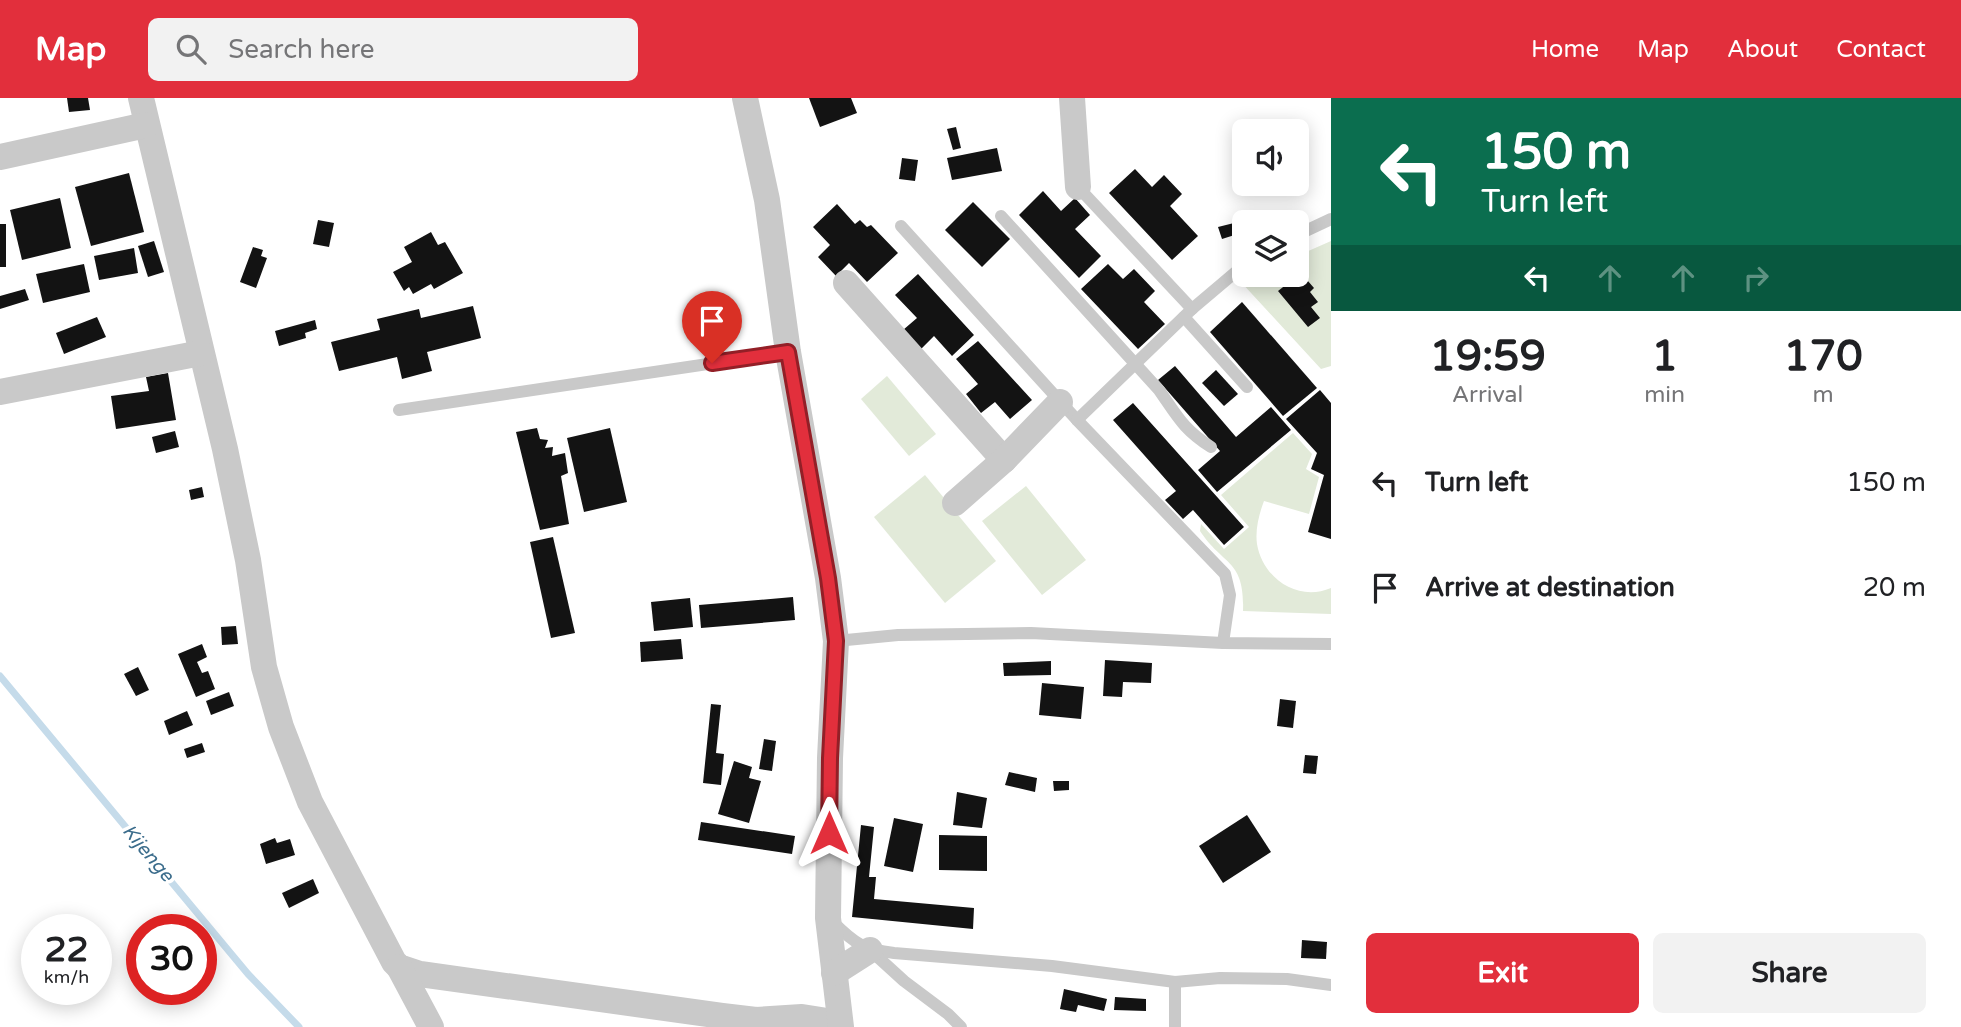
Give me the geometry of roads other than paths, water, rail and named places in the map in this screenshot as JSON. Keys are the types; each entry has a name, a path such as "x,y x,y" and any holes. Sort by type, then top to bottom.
{"street":[{"path":"141,98 225,449 248,561 264,667 281,727 310,802 431,1027"},
{"path":"399,967 420,974 722,1016 757,1020 802,1017 841,1025 828,918 830,758 836,641 828,578 788,352 767,200 745,98"},
{"path":"1072,98 1078,187"},
{"path":"0,157 146,125"},
{"path":"846,283 1004,460"},
{"path":"0,392 201,353"},
{"path":"956,503 1004,460 1068,411"},
{"path":"834,973 870,950"}],"lane":[{"path":"1078,187 1188,313 1247,387"},
{"path":"1001,216 1159,390 1180,423 1211,447"},
{"path":"1309,229 1331,219"},
{"path":"901,226 1068,411 1225,574 1230,595 1223,643"},
{"path":"1068,411 1135,365 1188,313 1232,275"},
{"path":"399,410 788,352"},
{"path":"836,641 898,635 1031,633 1223,643 1331,644"},
{"path":"828,918 850,939 870,950 904,982 948,1014 961,1027"},
{"path":"870,950 1052,966 1175,982 1247,978 1287,979 1331,985"},
{"path":"1175,982 1175,1027"}],"waterway":[{"name":"Kijenge","path":"0,676 248,974 299,1027"}]}
